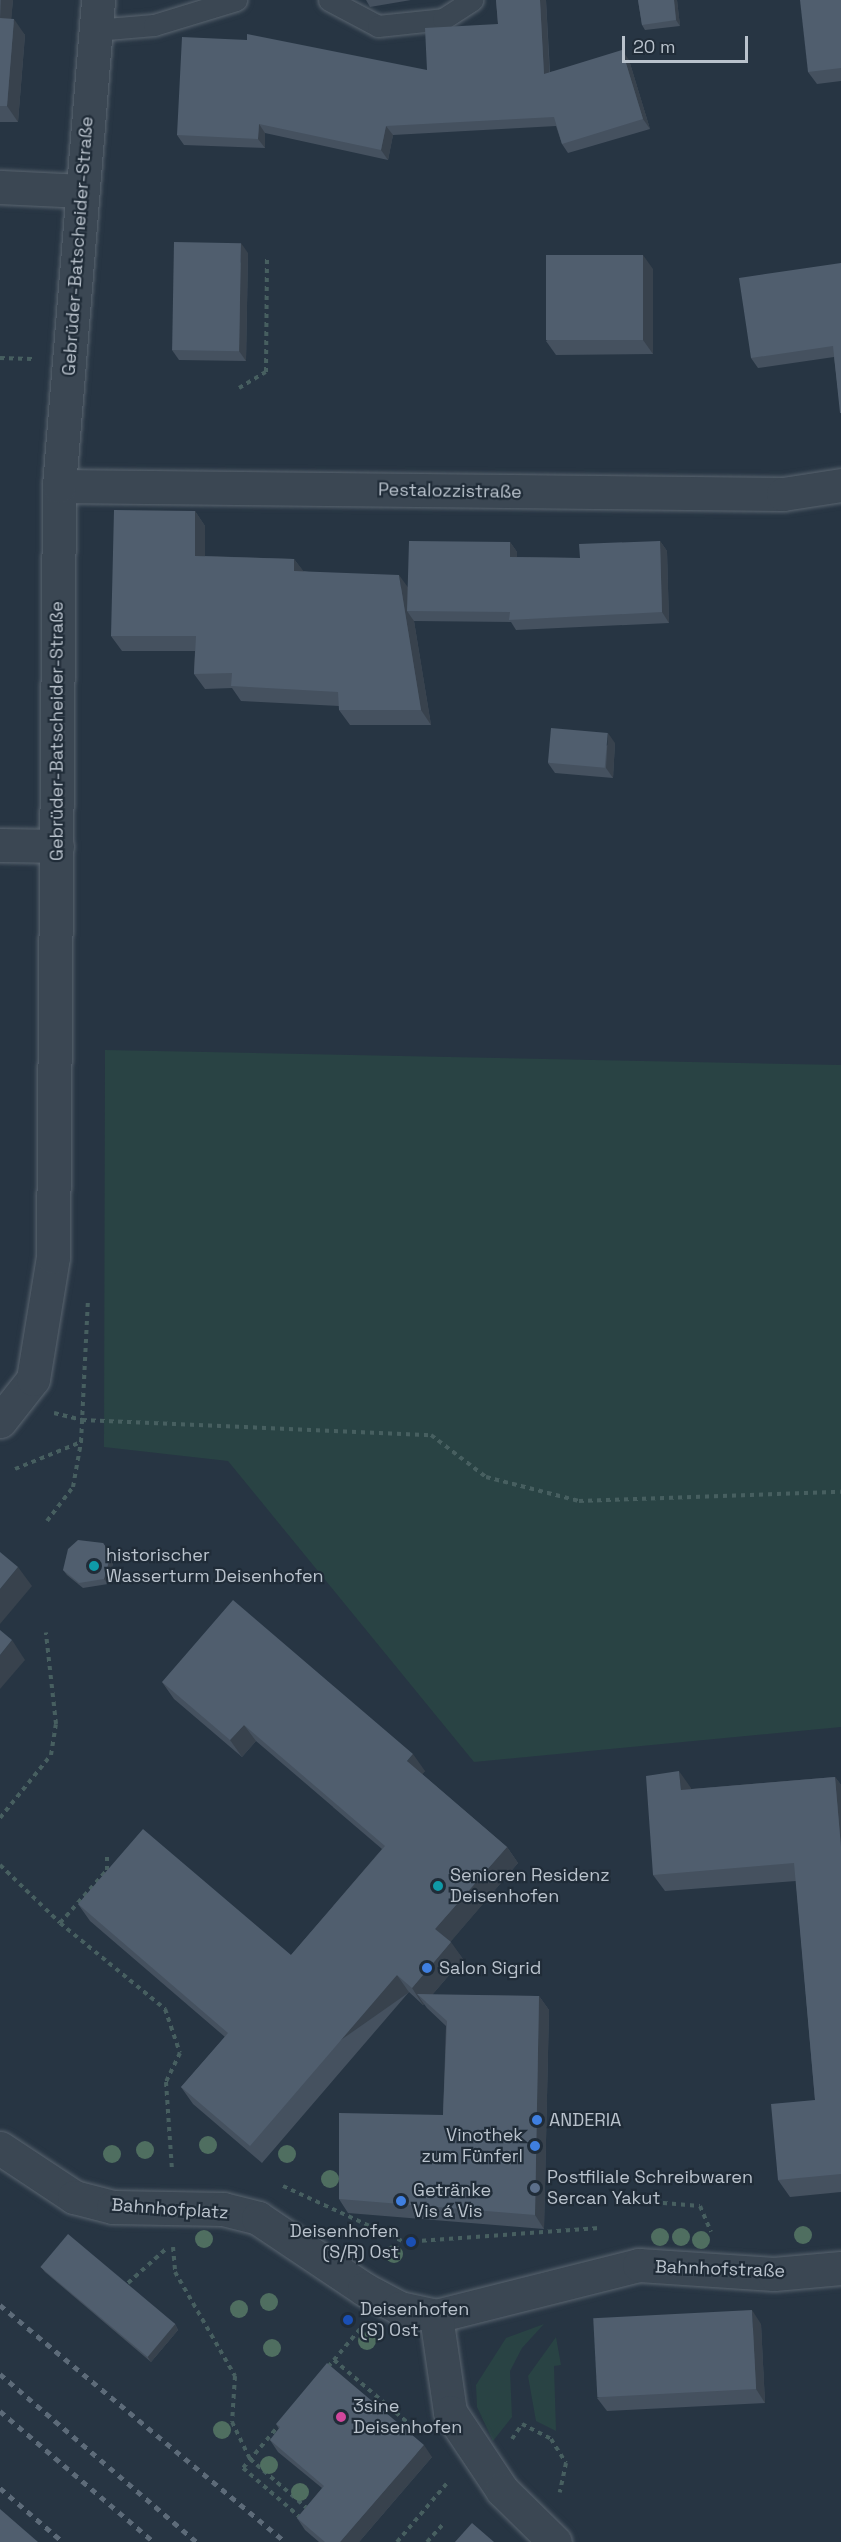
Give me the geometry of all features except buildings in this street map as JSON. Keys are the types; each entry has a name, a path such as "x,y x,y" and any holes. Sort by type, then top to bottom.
{"street":[{"name":"Gebrüder-Batscheider-Straße","path":"7,1412 33,1380 52,1257 59,486 96,15"},
{"path":"0,187 82,191"},
{"name":"Pestalozzistraße","path":"59,486 783,494 841,485"},
{"path":"0,845 57,846"},
{"name":"Bahnhofplatz","path":"0,2148 74,2197 113,2207 223,2210 258,2218 373,2294 399,2308 436,2316 520,2298 600,2271"},
{"name":"Bahnhofstraße","path":"600,2271 639,2265 712,2272 841,2268"},
{"path":"436,2316 454,2420 502,2490 555,2542"}],"lane":[{"name":"Gebrüder-Batscheider-Straße","path":"96,15 154,25 236,0"},
{"path":"329,0 378,26 443,19 472,0"}],"path":[{"path":"239,388 266,372 267,259"},
{"path":"7,1412 82,1420 430,1435 486,1477 579,1502 841,1492"},
{"path":"15,1469 81,1442"},
{"path":"0,1818 51,1755 56,1724 46,1633"},
{"path":"60,1923 107,1870 107,1857"},
{"path":"0,1864 60,1923 165,2010 180,2053 166,2082 172,2177 182,2176"},
{"path":"278,2185 404,2242 600,2228"},
{"path":"627,2200 700,2206 711,2232 712,2272"},
{"path":"128,2283 173,2242 175,2272 235,2376 232,2422 250,2459 312,2512 305,2521"},
{"path":"319,2378 362,2327"},
{"path":"334,2360 429,2440 454,2420"},
{"path":"373,2405 379,2398"},
{"path":"383,2414 389,2407"},
{"path":"288,2414 243,2468 310,2525"},
{"path":"522,2424 559,2449 567,2478 559,2496"},
{"path":"397,2542 455,2472"},
{"path":"428,2542 443,2524"}],"green space":[{"path":"105,1050 841,1065 841,1727 474,1762 228,1461 104,1447"},
{"path":"544,2324 522,2348 510,2371 512,2417 493,2441 477,2407 476,2385 506,2338"},
{"path":"556,2337 561,2365 554,2366 556,2431 536,2421 528,2376"}],"railway":[{"path":"0,2305 285,2542"},
{"path":"0,2374 197,2542"},
{"path":"0,2411 154,2542"},
{"path":"0,2488 63,2542"}],"place":[{"name":"historischer Wasserturm Deisenhofen","path":"94,1566"},
{"name":"Senioren Residenz Deisenhofen","path":"438,1886"},
{"name":"Salon Sigrid","path":"427,1968"},
{"name":"ANDERIA","path":"537,2120"},
{"name":"Vinothek zum Fünferl","path":"535,2146"},
{"name":"Postfiliale Schreibwaren Sercan Yakut","path":"535,2188"},
{"name":"Getränke Vis á Vis","path":"401,2201"},
{"name":"Deisenhofen (S/R) Ost","path":"411,2242"},
{"name":"Deisenhofen (S) Ost","path":"348,2320"},
{"name":"3sine Deisenhofen","path":"341,2417"}]}
